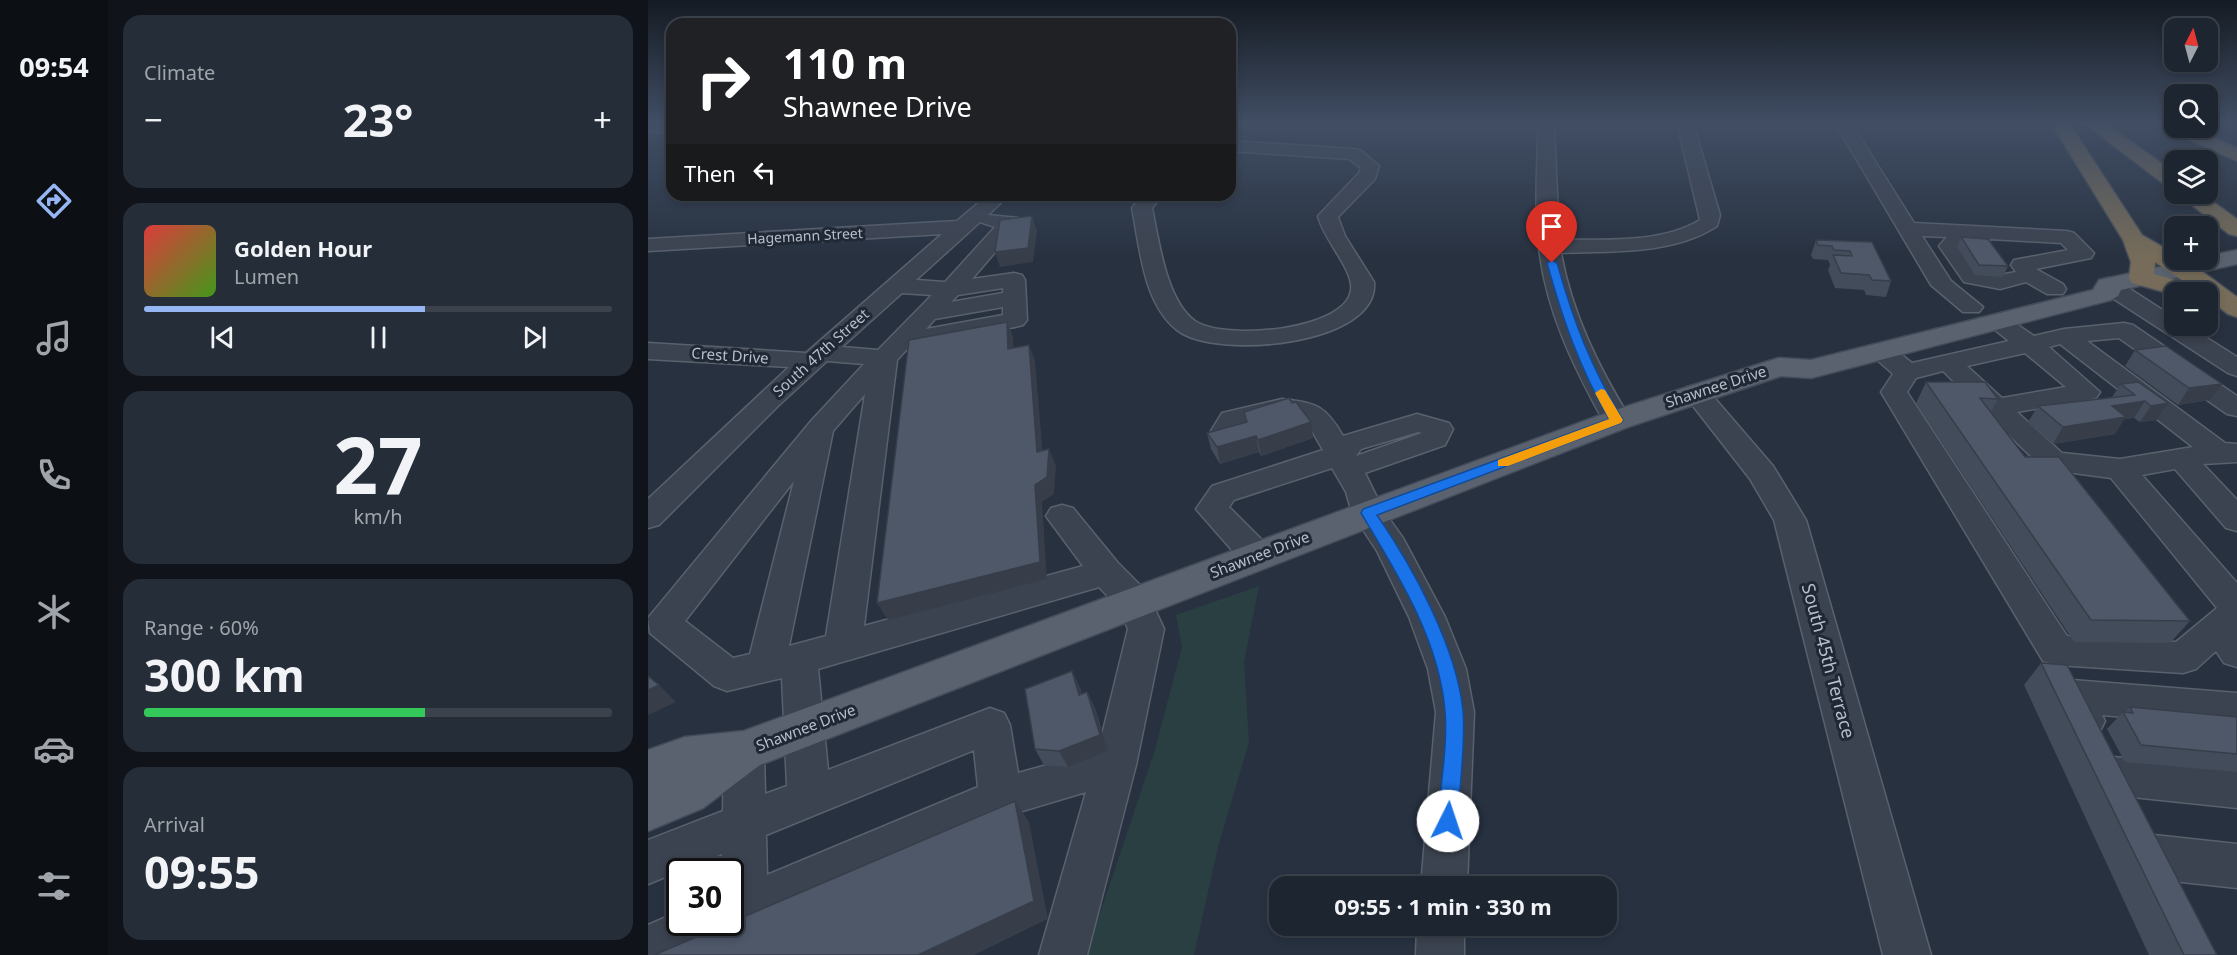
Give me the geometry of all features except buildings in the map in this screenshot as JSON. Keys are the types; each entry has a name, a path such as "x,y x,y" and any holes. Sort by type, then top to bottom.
{"highway":[{"path":"2088,168 2134,240 2143,262 2141,278 2164,284"},
{"path":"2218,190 2237,204"},
{"path":"2203,204 2237,229"},
{"path":"2134,240 2164,258"},
{"path":"2184,270 2237,310"},
{"path":"2218,302 2237,310"}],"main road":[{"name":"Shawnee Drive","path":"648,771 685,757 744,751 1368,513 1696,393 1779,367 1811,369 1870,344 1971,307 2082,284 2108,285 2178,270"},
{"name":"Shawnee Drive","path":"1870,344 1997,322 2102,295 2109,291 2108,285"},
{"path":"1971,307 1997,322"},
{"name":"Shawnee Drive","path":"648,809 687,793 744,751"}],"street":[{"path":"1147,201 1142,208 1157,276 1172,312 1185,326 1201,336 1245,338 1335,321 1360,299 1363,286 1357,270 1329,228 1328,216 1368,175 1370,168"},
{"path":"1547,168 1549,247 1569,324 1591,377 1617,420"},
{"path":"1549,247 1675,238 1701,230 1710,222 1710,215 1697,168"},
{"path":"1871,168 1942,285 1971,307"},
{"name":"South 47th Street","path":"648,517 817,357 992,201"},
{"name":"Hagemann Street","path":"648,245 1011,222 951,289"},
{"path":"1910,229 2067,237 2082,254 2022,265 2029,275 2055,289"},
{"path":"2029,275 2000,282 1972,277 1950,246 1952,242 1970,239 2002,245 2049,248 2068,256"},
{"path":"896,286 951,289 1014,280 1015,298 929,313"},
{"path":"2108,285 2237,368"},
{"path":"951,289 892,349 822,427 663,623 727,675 843,646 1106,572"},
{"name":"Crest Drive","path":"648,351 817,357 892,349 1015,320 1015,298"},
{"path":"1996,407 2087,392 2030,344 1997,322"},
{"path":"2064,336 2171,409 2209,423 2235,420 2234,396 2202,384 2124,330 2064,336 1908,372 1894,392 2056,650 2183,658 2232,624 2120,469"},
{"path":"1870,344 1908,372"},
{"path":"2090,352 2147,347"},
{"path":"843,646 892,349"},
{"path":"2090,352 2227,453"},
{"path":"1949,363 2054,462 2120,469 2227,453"},
{"name":"South 45th Terrace","path":"1696,393 1762,473 1790,519 1907,955"},
{"path":"1240,462 1225,431 1232,419 1282,407 1299,408 1319,418 1361,492 1368,513 1391,546 1422,607 1447,669 1455,712 1445,876"},
{"path":"1240,462 1343,462 1435,439 1440,429 1417,423"},
{"path":"809,797 803,729 782,662 822,427"},
{"path":"2182,459 2237,519"},
{"path":"1240,462 1212,508 1257,556"},
{"path":"1062,516 1106,572 1136,602 1146,629 1116,765 1064,955"},
{"path":"2174,896 2072,696 2237,710"},
{"path":"648,862 990,724 1001,798"},
{"path":"739,858 746,823 744,751"},
{"path":"744,907 1001,798 1116,765"},
{"path":"2113,776 2237,788"},
{"path":"2142,833 2237,866"},
{"path":"648,949 678,936"},
{"path":"1440,955 1441,936"}],"green space":[{"path":"1259,586 1244,662 1249,742 1218,847 1194,955 1086,955 1154,753 1182,647 1176,615"}],"slow traffic":[{"path":"1503,463 1617,420 1601,393"}],"route":[{"path":"1448,821 1455,712 1447,669 1427,617 1391,546 1368,513 1617,420 1591,377 1569,324 1552,263"}]}
